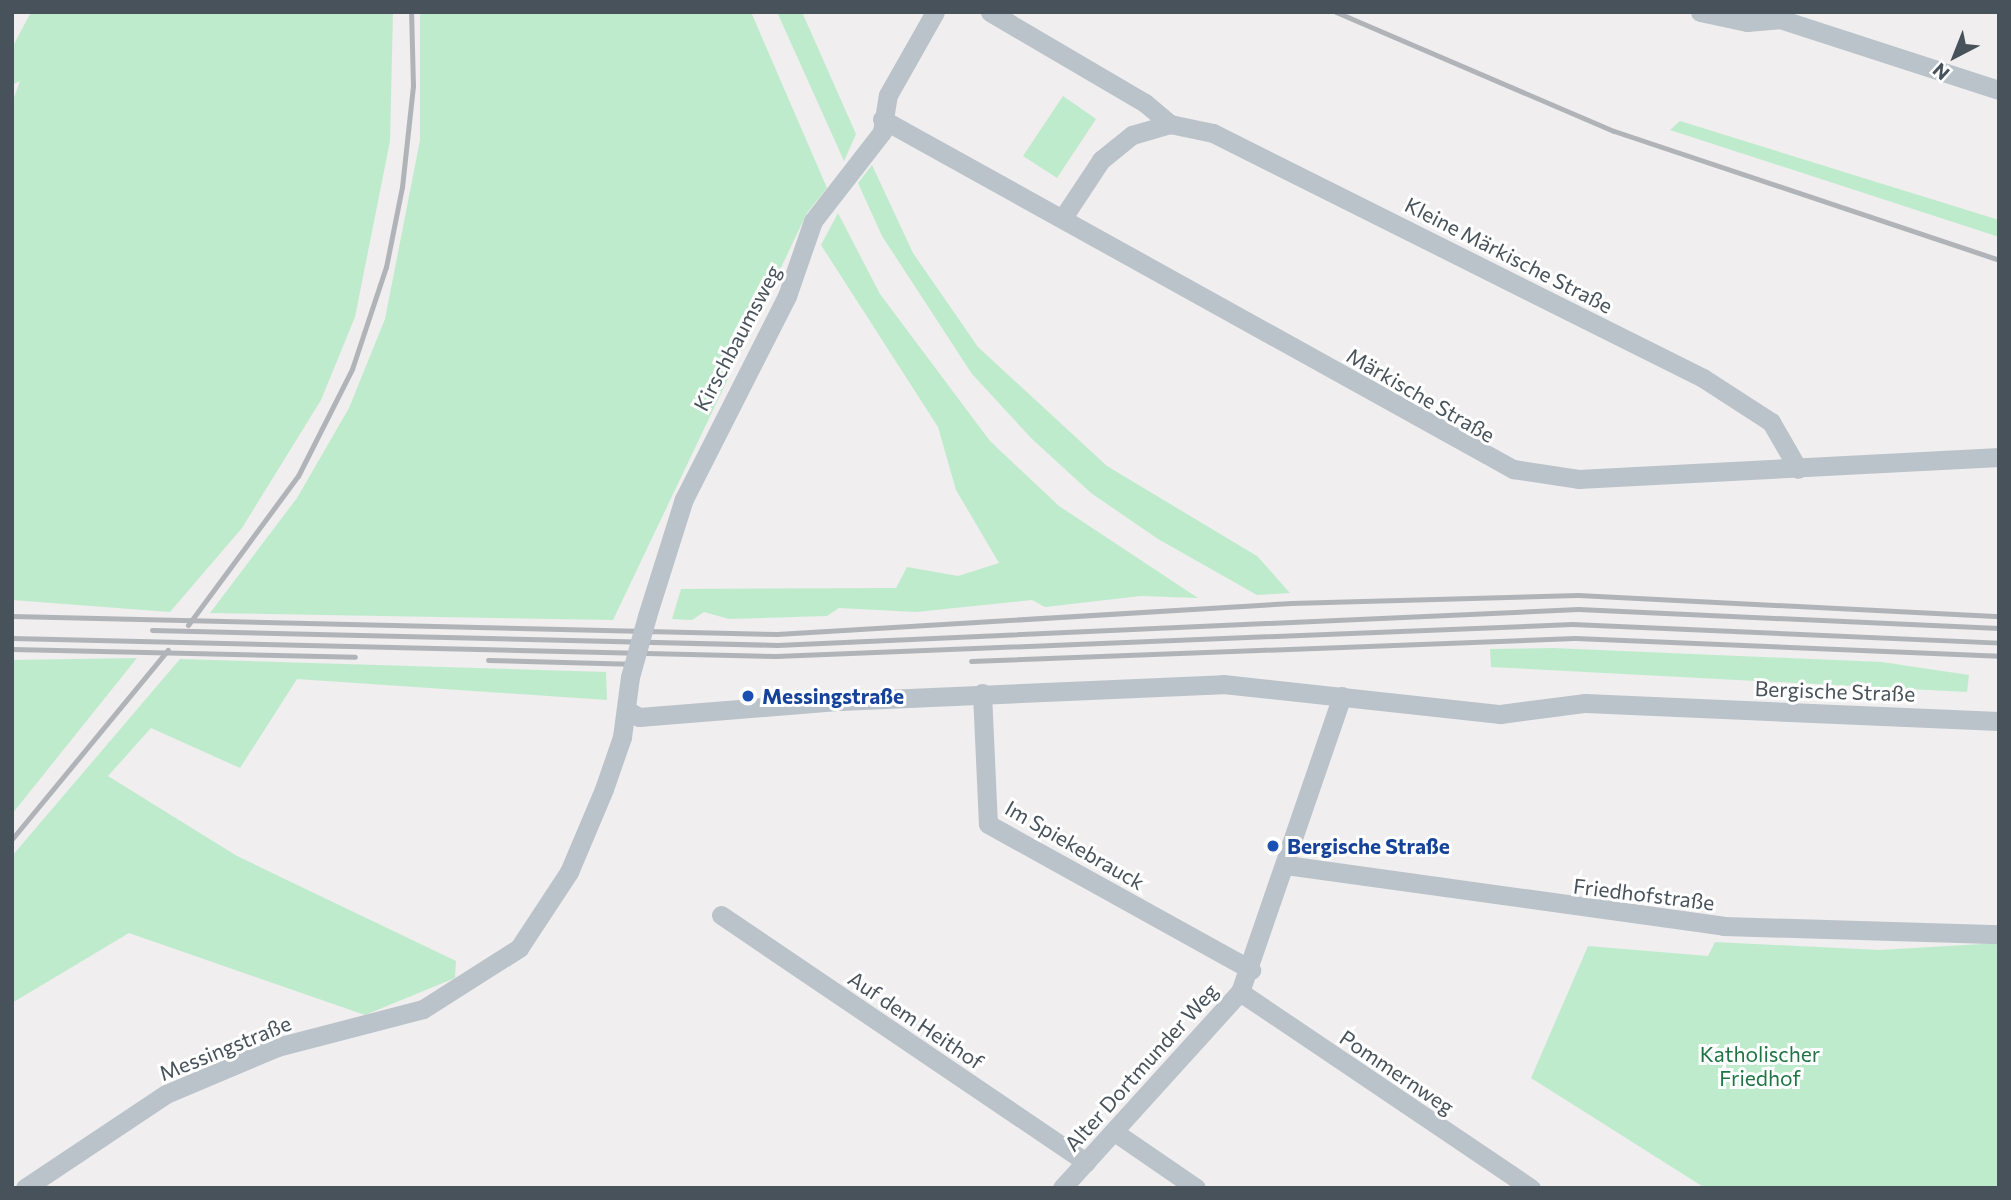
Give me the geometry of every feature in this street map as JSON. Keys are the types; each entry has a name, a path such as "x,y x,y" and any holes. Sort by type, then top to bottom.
{"street":[{"name":"Kirschbaumsweg","path":"626,710 629,677 694,474 787,296 813,221 882,132 883,119 899,73 935,12"},
{"name":"Kleine Märkische Straße","path":"990,12 1145,103 1170,124 1213,133 1703,378 1771,422 1798,469"},
{"path":"1700,12 1747,23 1782,16 1999,90"},
{"name":"Märkische Straße","path":"883,119 1064,216 1513,469 1578,479 1999,457"},
{"path":"1064,216 1115,146 1170,124"},
{"name":"Bergische Straße","path":"626,710 639,717 1141,684 1286,687 1500,715 1585,704 1999,721"},
{"name":"Im Spiekebrauck","path":"982,694 988,824 1251,970"},
{"name":"Alter Dortmunder Weg","path":"1062,1188 1116,1133 1240,992 1251,970 1342,696"},
{"name":"Messingstraße","path":"25,1188 166,1094 276,1047 423,1009 519,948 569,872 604,789 626,710"},
{"name":"Friedhofstraße","path":"1286,865 1723,926 1999,933"},
{"name":"Auf dem Heithof","path":"721,915 1086,1162"},
{"name":"Pommernweg","path":"1240,992 1531,1188"},
{"path":"1116,1133 1196,1188"}],"green space":[{"path":"31,12 393,12 390,141 355,317 321,400 242,528 170,612 12,600 12,103 20,81 12,85 12,48"},
{"path":"420,12 751,12 827,188 807,213 613,620 210,613 297,498 349,408 385,319 420,140"},
{"path":"777,12 802,12 856,134 844,161"},
{"path":"1063,96 1096,119 1057,178 1023,156"},
{"path":"1680,121 1999,220 1999,237 1670,130"},
{"path":"872,165 913,253 978,347 1107,466 1257,556 1290,593 1257,595 1158,539 1091,493 1032,439 972,374 882,236 858,183"},
{"path":"838,213 880,294 990,441 1059,506 1198,598 1141,596 1045,607 1032,600 916,612 839,608 827,616 729,619 704,612 692,620 672,619 681,589 896,588 907,567 958,576 999,563 956,490 938,427 821,245"},
{"path":"1553,648 1882,662 1969,675 1967,692 1491,667 1490,649"},
{"path":"137,658 12,814 12,660"},
{"path":"180,659 606,672 607,700 297,679 240,768 151,728 108,776 237,856 456,961 455,978 365,1015 129,933 12,1003 12,856"},
{"name":"Katholischer Friedhof","path":"1715,942 1880,950 1999,943 1999,1188 1705,1188 1531,1078 1588,946 1708,956"}],"railway":[{"path":"188,625 298,476 352,369 386,267 402,187 413,86 411,12"},
{"path":"1336,12 1614,131 1999,260"},
{"path":"12,616 777,634 1291,603 1578,595 1999,616"},
{"path":"152,630 777,645 1578,609 1999,628"},
{"path":"12,638 776,656 1572,624 1999,643"},
{"path":"971,661 1575,638 1999,656"},
{"path":"12,649 355,657"},
{"path":"12,839 168,650"},
{"path":"488,660 639,664"}],"place":[{"name":"Messingstraße","path":"748,696"},
{"name":"Bergische Straße","path":"1273,846"}]}
